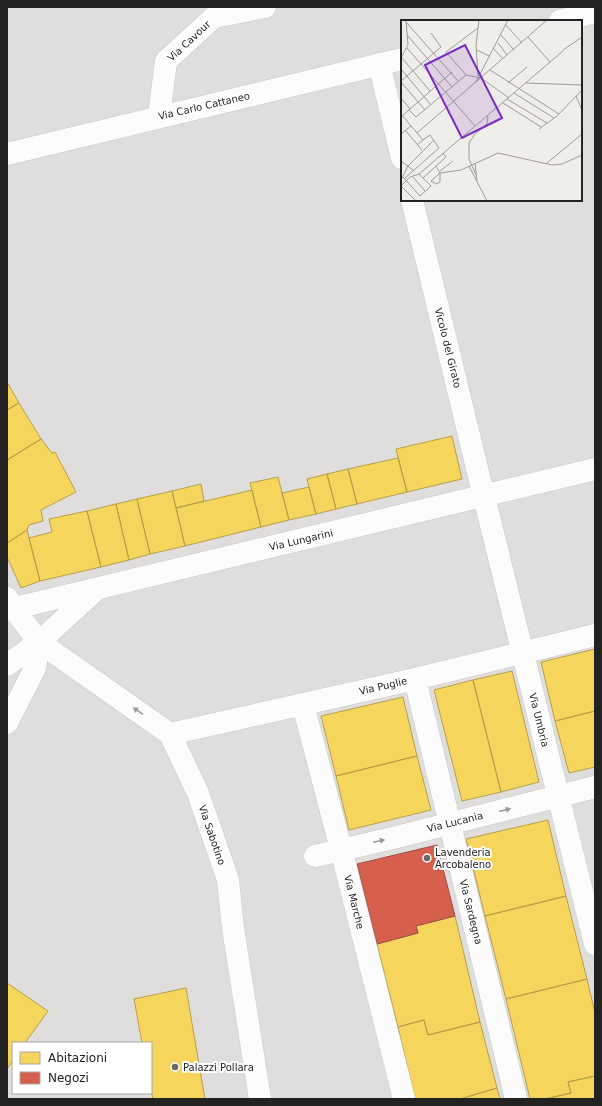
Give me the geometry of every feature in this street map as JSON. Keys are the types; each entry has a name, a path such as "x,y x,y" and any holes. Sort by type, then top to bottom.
{"street":[{"name":"Via Cavour","path":"159,116 166,62 214,17 265,7"},
{"path":"564,20 595,12"},
{"name":"Via Carlo Cattaneo","path":"7,154 159,116 401,59"},
{"path":"379,64 401,154"},
{"name":"Vicolo del Girato","path":"412,201 484,497"},
{"name":"Via Lungarini","path":"9,605 98,588 484,497 595,469"},
{"name":"Via Umbria","path":"484,497 558,796 594,932"},
{"path":"7,665 39,642 98,588"},
{"name":"Via Sabotino","path":"9,605 39,642 170,734 198,793 228,880 233,928 260,1099"},
{"name":"Via Puglie","path":"170,734 415,679 595,634"},
{"path":"7,723 35,668 39,642"},
{"name":"Via Sardegna","path":"415,679 516,1099"},
{"name":"Via Marche","path":"303,704 404,1099"},
{"name":"Via Lucania","path":"315,856 450,824 595,787"}],"shaded area":[{"path":"7,7 595,7 595,1099 7,1099"}],"building: Abitazioni":[{"path":"7,382 19,403 7,410"},
{"path":"19,403 41,439 7,460 7,410"},
{"path":"452,436 462,479 407,492 396,449"},
{"path":"41,439 52,453 55,452 76,492 41,510 43,521 29,525 27,530 7,543 7,460"},
{"path":"398,458 407,492 357,504 348,469"},
{"path":"348,469 357,504 336,509 327,474"},
{"path":"327,474 336,509 316,514 307,479"},
{"path":"278,477 289,520 261,527 250,483"},
{"path":"201,484 204,501 176,508 172,491"},
{"path":"309,487 316,514 289,520 282,493"},
{"path":"252,490 261,527 185,546 176,508"},
{"path":"172,491 185,546 150,554 137,499"},
{"path":"137,499 150,554 129,560 116,504"},
{"path":"116,504 129,560 101,567 87,511"},
{"path":"87,511 101,567 40,581 29,538 52,532 49,519"},
{"path":"27,530 40,581 21,588 7,557 7,543"},
{"path":"595,649 595,711 555,721 541,662"},
{"path":"512,671 539,782 501,792 473,680"},
{"path":"473,680 501,792 462,801 434,690"},
{"path":"403,697 417,756 336,776 321,716"},
{"path":"595,711 595,767 569,773 555,721"},
{"path":"417,756 431,810 349,830 336,776"},
{"path":"548,820 566,896 485,916 466,839"},
{"path":"566,896 587,979 506,999 485,916"},
{"path":"455,916 480,1022 428,1035 424,1020 398,1027 377,944 418,933 416,926"},
{"path":"587,979 595,1013 595,1076 568,1082 571,1093 545,1099 530,1099 506,999"},
{"path":"7,983 48,1011 26,1042 12,1042 12,1062 7,1069"},
{"name":"Palazzi Pollara","path":"186,988 205,1099 153,1099 152,1042 142,1042 134,999"},
{"path":"424,1020 428,1035 480,1022 497,1088 460,1099 415,1099 398,1027"},
{"path":"595,1076 595,1099 545,1099 571,1093 568,1082"},
{"path":"497,1088 500,1099 460,1099"}],"building: Negozi":[{"path":"437,845 455,916 416,926 418,933 377,944 357,864"}],"place":[{"name":"Lavenderia Arcobaleno","path":"427,858"},
{"name":"Palazzi Pollara","path":"175,1067"}]}
